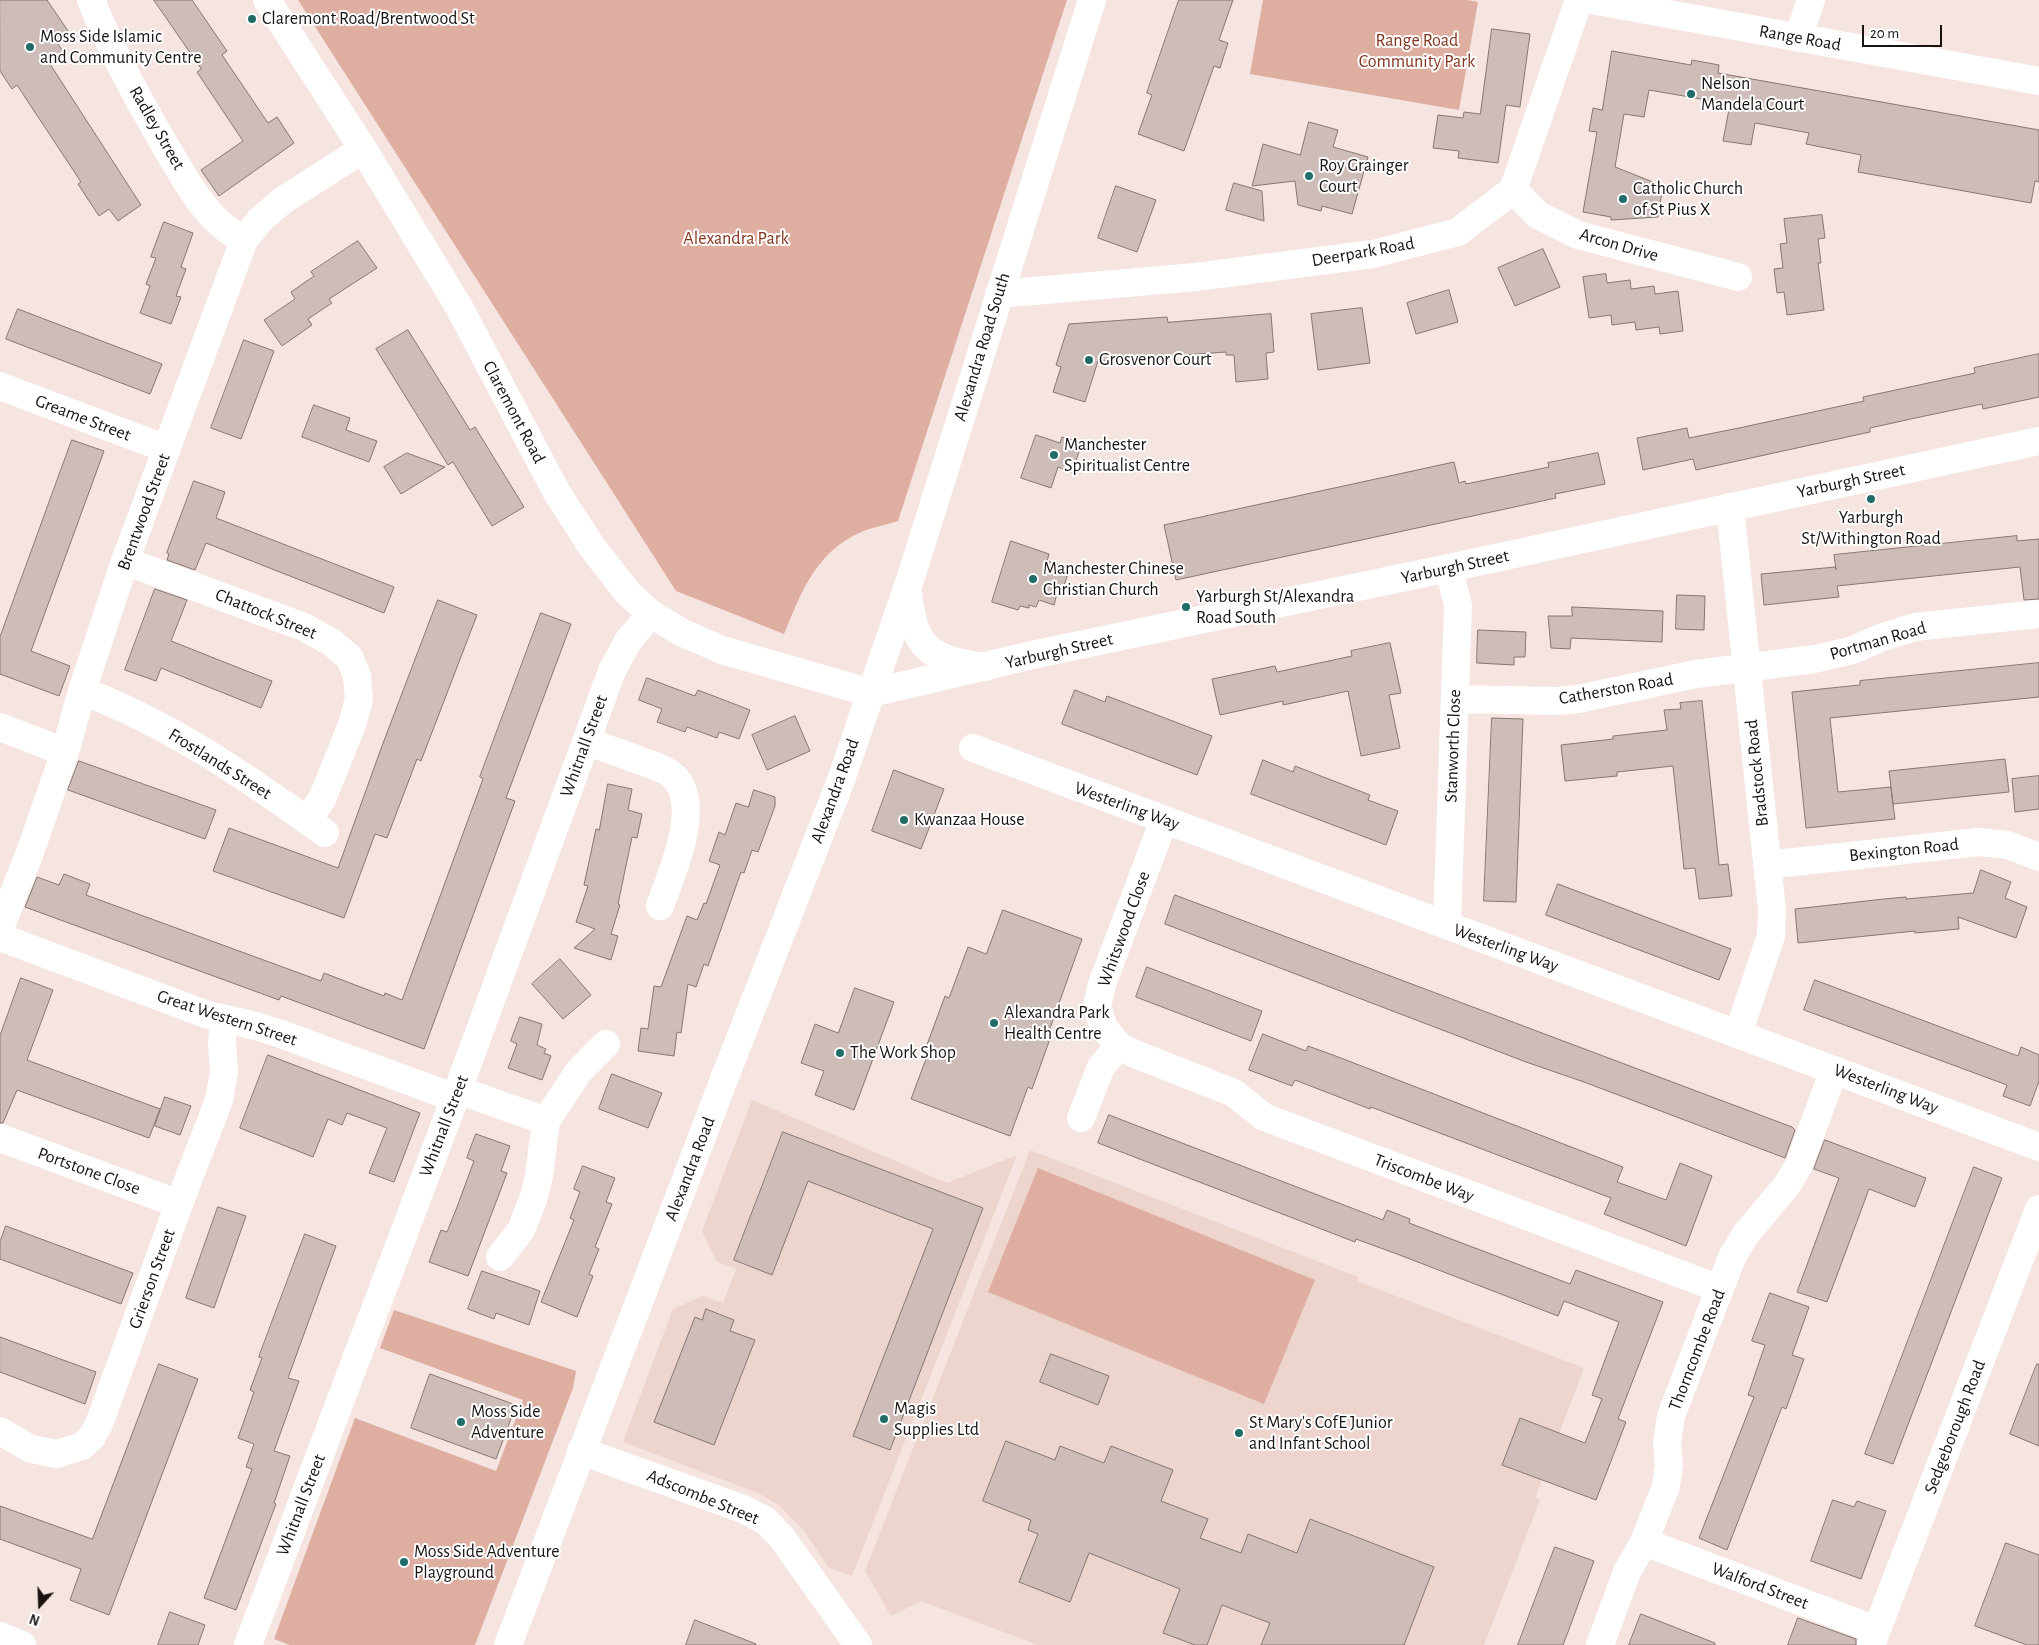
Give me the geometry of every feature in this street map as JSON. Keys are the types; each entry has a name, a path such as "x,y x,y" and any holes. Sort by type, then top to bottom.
{"street":[{"name":"Radley Street","path":"91,0 106,37 151,121 180,170 214,218 229,231 244,240"},
{"name":"Claremont Road","path":"267,0 363,149 459,307 556,492 608,570 628,593 651,614 683,633 722,650 871,693"},
{"name":"Alexandra Road South","path":"871,693 908,587 1092,0"},
{"path":"1514,190 1579,0"},
{"name":"Range Road","path":"1591,0 2039,81"},
{"path":"1798,38 1811,0"},
{"name":"Brentwood Street","path":"0,928 30,855 65,752 82,691 125,561 244,240 260,220 282,201 363,149"},
{"name":"Deerpark Road","path":"999,294 1196,277 1373,254 1458,232 1514,190"},
{"name":"Arcon Drive","path":"1514,190 1538,215 1578,235 1738,277"},
{"name":"Greame Street","path":"0,386 167,449"},
{"name":"Yarburgh Street","path":"871,693 986,668 1041,653 1449,568 2039,441"},
{"name":"Bradstock Road","path":"1730,507 1772,910 1771,936 1738,1034"},
{"name":"Chattock Street","path":"125,561 304,627 331,642 350,658 357,676 359,699 352,725 322,799 316,827"},
{"name":"Stanworth Close","path":"1446,925 1458,606 1449,568"},
{"path":"908,587 910,612 923,645 939,657 958,663 986,668"},
{"name":"Whitnall Street","path":"248,1645 456,1094 612,671 628,641 651,614"},
{"name":"Portman Road","path":"1746,667 1815,659 1853,650 1880,638 1915,627 2039,614"},
{"name":"Catherston Road","path":"1455,699 1557,701 1578,699 1696,674 1746,667"},
{"name":"Frostlands Street","path":"82,691 104,699 210,754 316,827"},
{"name":"Alexandra Road","path":"508,1645 581,1451 841,780 871,693"},
{"path":"0,727 65,752"},
{"path":"586,741 666,771 680,784 684,798 686,818 683,835 660,906"},
{"name":"Westerling Way","path":"973,748 2039,1147"},
{"name":"Whitswood Close","path":"1127,1050 1104,1028 1097,1007 1102,984 1164,820"},
{"name":"Bexington Road","path":"1767,865 1978,842 2008,845 2039,857"},
{"name":"Great Western Street","path":"0,937 200,1012 224,1020 256,1026 456,1094 546,1121"},
{"name":"Grierson Street","path":"0,1431 31,1449 58,1454 82,1446 91,1438 99,1424 219,1100 224,1072 222,1042 224,1020"},
{"path":"500,1256 521,1230 534,1197 539,1176 546,1121 579,1071 606,1044"},
{"path":"1081,1118 1101,1067 1127,1050"},
{"name":"Triscombe Way","path":"1127,1050 1234,1093 1264,1117 1720,1289"},
{"name":"Thorncombe Road","path":"1600,1645 1627,1572 1644,1542 1666,1486 1669,1465 1667,1443 1672,1416 1732,1257 1746,1234 1787,1185 1798,1165 1834,1070"},
{"name":"Portstone Close","path":"0,1138 179,1204"},
{"name":"Sedgeborough Road","path":"1873,1637 2039,1209"},
{"name":"Adscombe Street","path":"581,1451 743,1509 766,1521 783,1539 858,1645"},
{"name":"Walford Street","path":"1644,1542 1873,1637"},
{"path":"0,1636 22,1645"}],"shaded area":[{"path":"752,1100 947,1183 1017,1155 852,1576 828,1567 802,1528 778,1505 758,1493 623,1442 673,1309 703,1296 723,1303 730,1285 736,1269 717,1262 702,1231"},
{"name":"St Mary's CofE Junior and Infant School","path":"1030,1150 1358,1277 1357,1281 1584,1368 1535,1498 1540,1500 1484,1645 1038,1645 921,1601 891,1616 865,1571"}],"green space":[{"name":"Alexandra Park","path":"298,0 1067,0 898,521 861,532 845,540 832,550 821,562 804,589 784,634 676,591"},
{"name":"Range Road Community Park","path":"1263,0 1467,0 1478,2 1459,110 1250,74"},
{"path":"1038,1168 1315,1280 1264,1404 988,1292"},
{"path":"394,1310 576,1371 573,1388 475,1645 290,1645 274,1639 355,1418 496,1471 523,1400 380,1348"}],"building":[{"path":"0,0 47,0 68,31 55,40 65,54 50,64 141,205 118,221 109,209 99,216 78,184 81,182 17,85 12,89 0,71"},
{"path":"154,0 192,0 227,51 222,55 268,123 277,117 294,143 219,196 201,170 243,141 197,72 201,69"},
{"path":"1179,0 1233,0 1219,40 1228,43 1220,68 1214,66 1184,151 1138,134 1152,95 1147,93"},
{"path":"1492,29 1530,34 1520,107 1506,105 1498,163 1458,158 1459,151 1433,148 1438,115 1463,118 1464,112 1480,114"},
{"path":"1612,51 1691,65 1692,60 1719,65 1718,73 2039,130 2039,182 2035,181 2031,203 1858,172 1861,155 1806,144 1809,133 1755,123 1751,145 1723,141 1730,104 1649,90 1644,117 1624,114 1615,167 1663,186 1658,217 1611,220 1611,217 1583,212 1597,132 1589,131 1593,108 1602,110"},
{"name":"Roy Grainger Court","path":"1309,122 1338,130 1333,147 1368,157 1352,214 1322,206 1321,211 1298,205 1295,181 1252,186 1263,144 1300,155"},
{"path":"1234,183 1262,191 1264,221 1226,210"},
{"path":"1116,186 1156,200 1137,252 1098,238"},
{"path":"1822,215 1825,238 1818,239 1821,263 1818,263 1824,310 1787,315 1784,292 1777,293 1774,269 1783,268 1780,244 1787,243 1784,219"},
{"path":"164,222 193,233 181,267 186,269 176,296 181,297 171,324 140,313 150,286 146,284 156,258 151,257"},
{"path":"358,241 377,268 329,299 332,303 308,319 312,325 282,346 264,320 295,299 291,292 314,276 311,272"},
{"path":"1543,249 1560,287 1515,306 1498,268"},
{"path":"1606,274 1607,283 1630,280 1631,289 1654,286 1655,294 1678,291 1683,331 1660,334 1659,327 1636,330 1635,322 1612,325 1611,315 1589,318 1583,277"},
{"path":"1449,290 1458,322 1416,334 1407,303"},
{"path":"1362,308 1370,363 1318,370 1311,314"},
{"path":"18,309 162,364 150,394 6,339"},
{"path":"1271,314 1274,352 1266,353 1268,379 1236,382 1234,355 1226,355 1226,352 1098,361 1085,402 1053,392 1061,367 1056,365 1069,324 1167,317 1168,322"},
{"path":"408,330 470,430 475,427 524,507 492,526 453,462 448,465 376,349"},
{"path":"244,340 274,351 241,439 211,428"},
{"path":"2039,354 2039,397 1983,409 1982,404 1920,417 1870,428 1870,432 1696,470 1693,459 1643,470 1637,438 1687,428 1689,438 1739,428 1864,401 1863,397 1975,373 1974,368"},
{"path":"314,405 350,418 346,430 377,441 369,462 302,437"},
{"name":"Manchester Spiritualist Centre","path":"1036,435 1060,443 1062,437 1082,443 1072,472 1058,467 1051,488 1021,478"},
{"path":"72,440 104,451 31,651 70,666 59,696 0,674 0,637"},
{"path":"407,453 445,467 401,494 384,467"},
{"path":"1598,453 1605,484 1555,494 1556,498 1176,580 1164,525 1454,462 1459,483 1465,481 1466,484 1549,467 1548,463"},
{"path":"194,481 225,492 216,518 394,587 384,613 206,543 195,570 167,560 169,554 167,553"},
{"path":"2017,536 2017,541 2039,539 2039,599 2024,600 2020,567 1837,586 1839,597 1764,605 1761,574 1835,567 1836,570 1834,555"},
{"name":"Manchester Chinese Christian Church","path":"1011,541 1049,554 1047,561 1070,568 1062,591 1058,590 1054,605 1039,600 1036,607 1029,605 1029,608 1020,606 1018,610 992,602"},
{"path":"155,589 187,600 171,641 272,681 261,708 161,668 156,681 125,670"},
{"path":"1677,595 1705,596 1704,630 1676,629"},
{"path":"438,600 477,615 421,761 417,759 387,838 375,834 344,918 213,871 229,828 338,868"},
{"path":"1572,607 1663,611 1662,642 1571,638 1570,649 1551,648 1548,616 1572,616"},
{"path":"541,613 571,624 506,798 515,801 424,1049 281,996 279,1000 25,907 37,877 59,885 64,874 90,884 86,895 321,981 324,973 384,996 385,993 402,1000 483,779 480,777"},
{"path":"1478,630 1526,632 1525,657 1514,657 1514,665 1477,663"},
{"path":"1390,643 1401,693 1389,695 1400,748 1361,756 1348,691 1283,705 1283,701 1220,715 1212,679 1275,666 1277,672 1352,656 1351,651"},
{"path":"2039,663 2039,697 1830,718 1838,792 1891,787 1889,771 2005,759 2009,792 1893,804 1895,819 1806,828 1792,692 1860,685 1860,681"},
{"path":"647,678 695,696 698,690 750,710 739,739 719,732 717,738 687,727 685,732 657,722 662,709 639,700"},
{"path":"1075,690 1105,702 1107,696 1212,736 1197,775 1062,724"},
{"path":"1702,701 1719,865 1728,864 1732,896 1699,899 1695,868 1684,869 1673,766 1617,772 1617,776 1565,781 1561,745 1613,739 1613,736 1667,730 1664,710 1681,709 1680,703"},
{"path":"795,716 810,751 767,770 752,735"},
{"path":"1492,718 1523,719 1516,902 1484,901"},
{"path":"1263,760 1293,772 1295,766 1370,795 1368,800 1398,811 1386,845 1251,794"},
{"path":"79,761 216,810 205,839 68,790"},
{"name":"Kwanzaa House","path":"894,770 944,789 921,849 872,831"},
{"path":"2039,776 2039,809 2015,812 2012,779"},
{"path":"608,784 632,789 628,810 642,814 637,838 632,837 618,904 620,905 611,934 618,936 611,960 574,948 595,929 576,922 588,886 584,885 596,829 599,830"},
{"path":"754,790 775,797 775,806 758,852 752,850 744,873 741,872 708,966 704,964 696,987 688,984 681,1033 677,1032 674,1056 638,1051 641,1028 648,1029 654,986 661,987 687,916 697,920 704,903 706,904 720,865 709,861 719,832 725,835 736,803 748,807"},
{"path":"1981,870 2011,882 2005,898 2027,907 2016,938 1958,917 1959,929 1915,933 1915,931 1798,943 1795,909 1906,897 1906,899 1973,893"},
{"path":"1558,884 1731,949 1719,980 1546,915"},
{"path":"1175,895 1792,1127 1795,1130 1785,1158 1526,1062 1165,924"},
{"name":"Alexandra Park Health Centre","path":"1003,910 1082,939 1048,1034 1051,1036 1032,1089 1028,1087 1010,1136 911,1099 929,1051 925,1050 945,996 949,998 968,947 986,954"},
{"path":"560,959 591,995 563,1019 532,984"},
{"path":"1147,967 1262,1011 1251,1041 1136,997"},
{"path":"21,978 53,990 27,1060 160,1109 149,1138 17,1090 3,1123 0,1123 0,1036"},
{"path":"1815,980 2018,1056 2021,1047 2039,1055 2039,1081 2030,1106 2003,1096 2007,1085 1804,1010"},
{"name":"The Work Shop","path":"855,988 894,1002 854,1110 815,1095 824,1071 801,1063 815,1024 838,1033"},
{"path":"520,1017 542,1024 537,1045 546,1049 544,1053 551,1056 542,1080 508,1068 517,1044 511,1041"},
{"path":"1263,1034 1306,1051 1308,1046 1333,1055 1623,1167 1617,1182 1666,1200 1680,1163 1712,1176 1686,1246 1604,1214 1611,1198 1295,1080 1292,1086 1249,1070"},
{"path":"268,1055 420,1113 394,1182 369,1173 387,1128 347,1113 342,1125 328,1119 313,1157 240,1128"},
{"path":"612,1074 662,1093 648,1128 599,1109"},
{"path":"165,1097 191,1106 180,1135 155,1126"},
{"path":"1109,1115 1383,1220 1387,1210 1410,1219 1409,1223 1570,1284 1576,1270 1663,1302 1618,1419 1626,1422 1596,1500 1502,1465 1520,1418 1585,1443 1602,1399 1592,1395 1619,1322 1564,1301 1558,1316 1356,1239 1355,1242 1098,1143"},
{"path":"783,1132 983,1208 890,1450 853,1436 933,1229 808,1181 772,1275 734,1260"},
{"path":"476,1134 510,1146 501,1171 507,1173 468,1276 429,1262 441,1230 447,1232 474,1161 467,1158"},
{"path":"1825,1140 1926,1178 1915,1207 1869,1189 1827,1302 1797,1292 1839,1178 1814,1169"},
{"path":"583,1166 615,1178 606,1202 612,1204 595,1247 599,1249 589,1274 593,1276 577,1317 541,1302 574,1220 570,1218 580,1192 574,1189"},
{"path":"1974,1167 2002,1178 1893,1464 1865,1454"},
{"path":"218,1207 246,1216 214,1308 186,1298"},
{"path":"6,1226 133,1273 121,1304 0,1259 0,1242"},
{"path":"305,1234 336,1246 288,1378 299,1381 274,1451 290,1456 274,1503 276,1504 236,1610 204,1598 252,1469 246,1467 254,1444 238,1438 254,1392 250,1390 262,1358 259,1357"},
{"path":"482,1271 540,1291 529,1325 496,1313 494,1319 468,1309"},
{"path":"1770,1293 1809,1307 1792,1355 1804,1359 1786,1409 1782,1407 1727,1550 1699,1538 1754,1397 1748,1395 1765,1345 1752,1341"},
{"path":"706,1309 734,1320 730,1331 755,1340 714,1445 654,1422 695,1317 702,1320"},
{"path":"0,1337 96,1372 85,1404 0,1372"},
{"path":"1051,1354 1109,1376 1098,1405 1040,1382"},
{"path":"159,1364 198,1379 109,1615 70,1600 81,1569 0,1539 0,1506 92,1539"},
{"path":"2037,1364 2039,1364 2039,1446 2010,1434"},
{"name":"Moss Side Adventure","path":"430,1374 516,1405 496,1459 411,1428"},
{"path":"1006,1441 1055,1460 1060,1446 1104,1463 1111,1446 1173,1470 1161,1501 1208,1519 1200,1538 1241,1553 1248,1534 1297,1553 1310,1519 1434,1567 1404,1645 1261,1645 1270,1623 1222,1605 1207,1645 1195,1645 1163,1633 1180,1589 1089,1553 1070,1602 1019,1582 1038,1534 1028,1530 1031,1520 983,1501"},
{"path":"1833,1500 1854,1507 1857,1501 1886,1511 1861,1579 1811,1561"},
{"path":"2006,1543 2039,1555 2039,1645 2027,1645 1975,1626"},
{"path":"1555,1547 1594,1561 1568,1632 1563,1645 1518,1645"},
{"path":"170,1612 205,1625 198,1645 158,1645"},
{"path":"1641,1614 1715,1643 1715,1645 1629,1645"},
{"path":"1798,1618 1856,1639 1856,1645 1788,1645"},
{"path":"695,1620 756,1644 756,1645 686,1645"}],"place":[{"name":"Claremont Road/Brentwood St","path":"252,19"},
{"name":"Moss Side Islamic and Community Centre","path":"30,47"},
{"name":"Nelson Mandela Court","path":"1691,94"},
{"name":"Roy Grainger Court","path":"1309,176"},
{"name":"Catholic Church of St Pius X","path":"1623,199"},
{"name":"Grosvenor Court","path":"1089,360"},
{"name":"Manchester Spiritualist Centre","path":"1054,455"},
{"name":"Yarburgh St/Withington Road","path":"1871,499"},
{"name":"Manchester Chinese Christian Church","path":"1033,579"},
{"name":"Yarburgh St/Alexandra Road South","path":"1186,607"},
{"name":"Kwanzaa House","path":"904,820"},
{"name":"Alexandra Park Health Centre","path":"994,1023"},
{"name":"The Work Shop","path":"840,1053"},
{"name":"Magis Supplies Ltd","path":"884,1419"},
{"name":"Moss Side Adventure","path":"461,1422"},
{"name":"St Mary's CofE Junior and Infant School","path":"1239,1433"},
{"name":"Moss Side Adventure Playground","path":"404,1562"}]}
